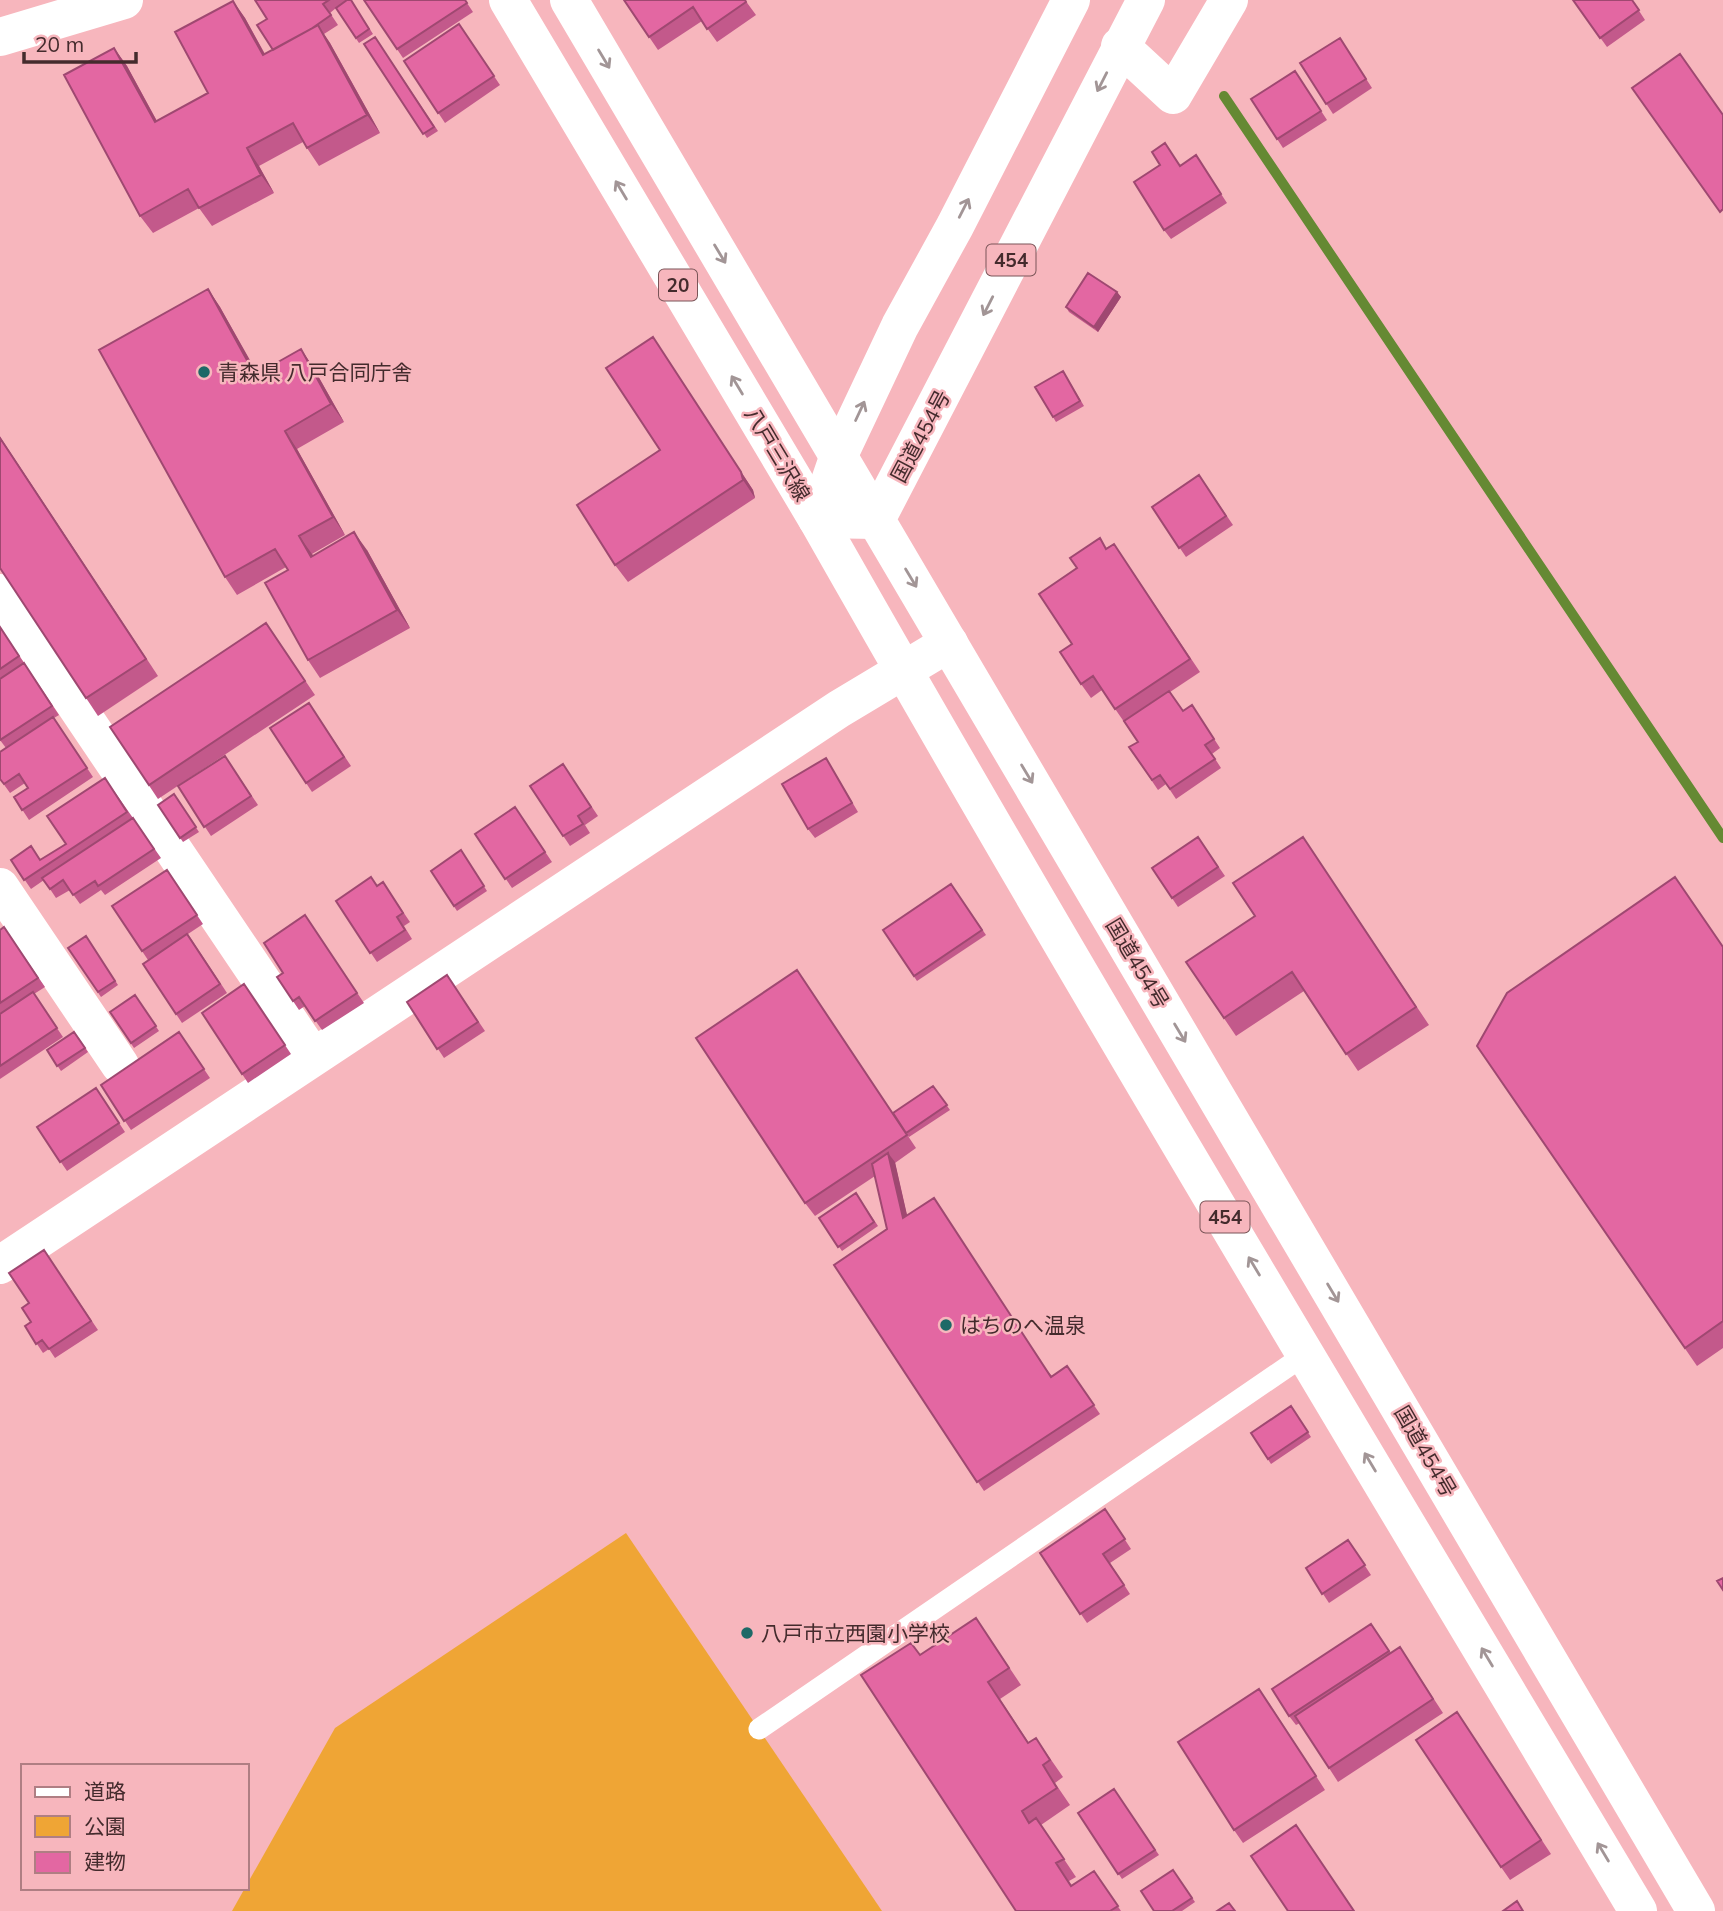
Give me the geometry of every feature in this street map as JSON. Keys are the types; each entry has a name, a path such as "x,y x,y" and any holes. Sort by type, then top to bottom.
{"main road":[{"path":"0,37 124,0"},
{"name":"八戸三沢線","path":"508,0 817,519 876,520"},
{"name":"20","path":"569,0 876,520"},
{"path":"817,519 839,455 900,326 955,226 1071,0"},
{"name":"国道454号","path":"1146,0 876,520 1696,1911"},
{"path":"1120,46 1173,95 1229,0"},
{"name":"454","path":"817,519 903,672 1638,1911"},
{"path":"0,593 313,1058"},
{"path":"0,1265 839,709 949,643"},
{"path":"0,887 120,1065"}],"lane":[{"path":"759,1729 1306,1354"}],"green space":[{"path":"626,1533 882,1911 232,1911 244,1890 248,1890 248,1883 335,1728"}],"building":[{"path":"255,0 329,0 323,4 331,15 273,50 257,25 267,19"},
{"path":"351,0 369,29 356,38 336,8"},
{"path":"364,0 465,0 467,3 397,49"},
{"path":"624,0 746,2 707,29 693,7 649,37"},
{"path":"1573,0 1632,0 1639,10 1600,38"},
{"path":"233,1 263,55 318,25 367,115 307,148 293,123 247,148 261,175 199,208 188,189 140,216 64,75 114,48 155,122 208,93 175,32"},
{"path":"459,24 494,76 438,113 404,61"},
{"path":"375,37 434,127 423,134 364,44"},
{"path":"1340,38 1366,79 1326,104 1300,63"},
{"path":"1680,54 1723,115 1723,209 1720,212 1632,88"},
{"path":"1295,71 1321,111 1277,139 1251,99"},
{"path":"1165,143 1180,166 1196,155 1221,194 1164,230 1134,182 1160,165 1152,152"},
{"path":"1088,273 1117,292 1094,327 1066,307"},
{"path":"208,289 255,375 301,349 331,404 285,431 333,517 299,536 311,557 354,532 397,610 308,660 265,583 288,570 275,549 225,577 99,350"},
{"path":"653,337 741,472 743,480 615,565 577,505 660,450 606,368"},
{"path":"1063,371 1080,401 1053,417 1035,387"},
{"path":"0,438 146,659 86,698 0,568"},
{"path":"1199,475 1226,516 1179,548 1152,507"},
{"path":"1100,538 1106,549 1114,544 1190,659 1115,709 1093,676 1081,684 1060,652 1072,644 1039,594 1077,568 1070,558"},
{"path":"266,623 305,681 149,785 110,727"},
{"path":"0,627 19,656 0,669"},
{"path":"24,663 52,706 0,740 0,679"},
{"path":"1169,691 1183,711 1192,705 1214,739 1205,745 1215,759 1170,789 1160,775 1152,780 1129,747 1138,742 1124,721"},
{"path":"309,703 344,757 306,783 270,728"},
{"path":"53,717 87,768 22,810 14,797 28,788 19,774 4,784 0,779 0,752"},
{"path":"225,756 251,796 204,827 178,786"},
{"path":"826,758 852,803 808,829 782,784"},
{"path":"563,764 591,807 578,816 583,824 563,836 530,786"},
{"path":"105,778 127,812 24,880 11,860 31,846 40,860 66,844 47,816"},
{"path":"174,794 196,827 180,838 158,805"},
{"path":"515,807 545,852 505,879 475,834"},
{"path":"133,818 154,849 98,886 95,881 73,895 63,880 50,889 42,878"},
{"path":"1198,837 1218,867 1172,898 1152,868"},
{"path":"1303,837 1416,1007 1346,1054 1292,972 1224,1018 1186,962 1255,916 1233,883"},
{"path":"461,850 484,886 454,906 431,871"},
{"path":"167,870 197,915 142,951 112,906"},
{"path":"371,877 377,886 383,882 403,913 397,917 405,930 370,953 336,901"},
{"path":"1675,877 1723,947 1723,1321 1685,1348 1477,1046 1507,993"},
{"path":"951,884 982,930 914,976 883,930"},
{"path":"305,915 357,993 315,1021 299,997 293,1001 277,977 283,973 264,943"},
{"path":"4,927 38,978 0,1003 0,930"},
{"path":"187,934 220,984 176,1014 143,964"},
{"path":"86,936 115,981 98,992 68,948"},
{"path":"797,970 907,1135 805,1203 696,1038"},
{"path":"447,975 478,1022 437,1049 407,1002"},
{"path":"244,984 285,1045 242,1074 202,1013"},
{"path":"33,992 57,1028 0,1066 0,1014"},
{"path":"135,995 156,1026 131,1043 110,1012"},
{"path":"74,1032 85,1048 57,1066 47,1050"},
{"path":"179,1032 204,1069 124,1121 101,1085"},
{"path":"933,1086 947,1105 906,1133 893,1113"},
{"path":"96,1088 119,1123 60,1162 37,1127"},
{"name":"はちのへ温泉","path":"888,1153 903,1218 934,1198 1051,1377 1067,1366 1094,1405 977,1482 834,1265 887,1229 872,1164"},
{"path":"856,1193 874,1222 838,1247 819,1218"},
{"path":"44,1250 91,1321 49,1349 42,1340 36,1344 25,1326 31,1322 22,1308 29,1303 9,1273"},
{"path":"1291,1406 1308,1432 1268,1459 1251,1433"},
{"path":"1105,1509 1125,1539 1103,1554 1124,1585 1080,1614 1040,1553"},
{"path":"1348,1540 1365,1565 1322,1594 1306,1568"},
{"path":"1723,1578 1723,1590 1717,1581"},
{"path":"976,1618 1009,1668 988,1682 1028,1743 1036,1738 1050,1760 1043,1765 1057,1788 1022,1811 1029,1823 1036,1818 1064,1859 1056,1863 1071,1886 1094,1871 1118,1906 1110,1911 1016,1911 861,1675 911,1643 920,1655"},
{"path":"1371,1624 1389,1651 1289,1716 1272,1689"},
{"path":"1400,1647 1433,1699 1329,1768 1295,1716"},
{"path":"1259,1689 1316,1776 1234,1830 1178,1742"},
{"path":"1457,1712 1541,1840 1501,1867 1416,1740"},
{"path":"1114,1789 1155,1850 1118,1874 1078,1813"},
{"path":"1296,1825 1354,1911 1288,1911 1251,1856"},
{"path":"1173,1870 1192,1898 1172,1911 1154,1911 1141,1891"},
{"path":"1517,1901 1523,1911 1503,1911"},
{"path":"1229,1903 1235,1911 1217,1911"}],"waterway":[{"path":"1224,96 1723,838"}],"place":[{"name":"青森県 八戸合同庁舎","path":"204,372"},
{"name":"はちのへ温泉","path":"946,1325"},
{"name":"八戸市立西園小学校","path":"747,1633"}]}
